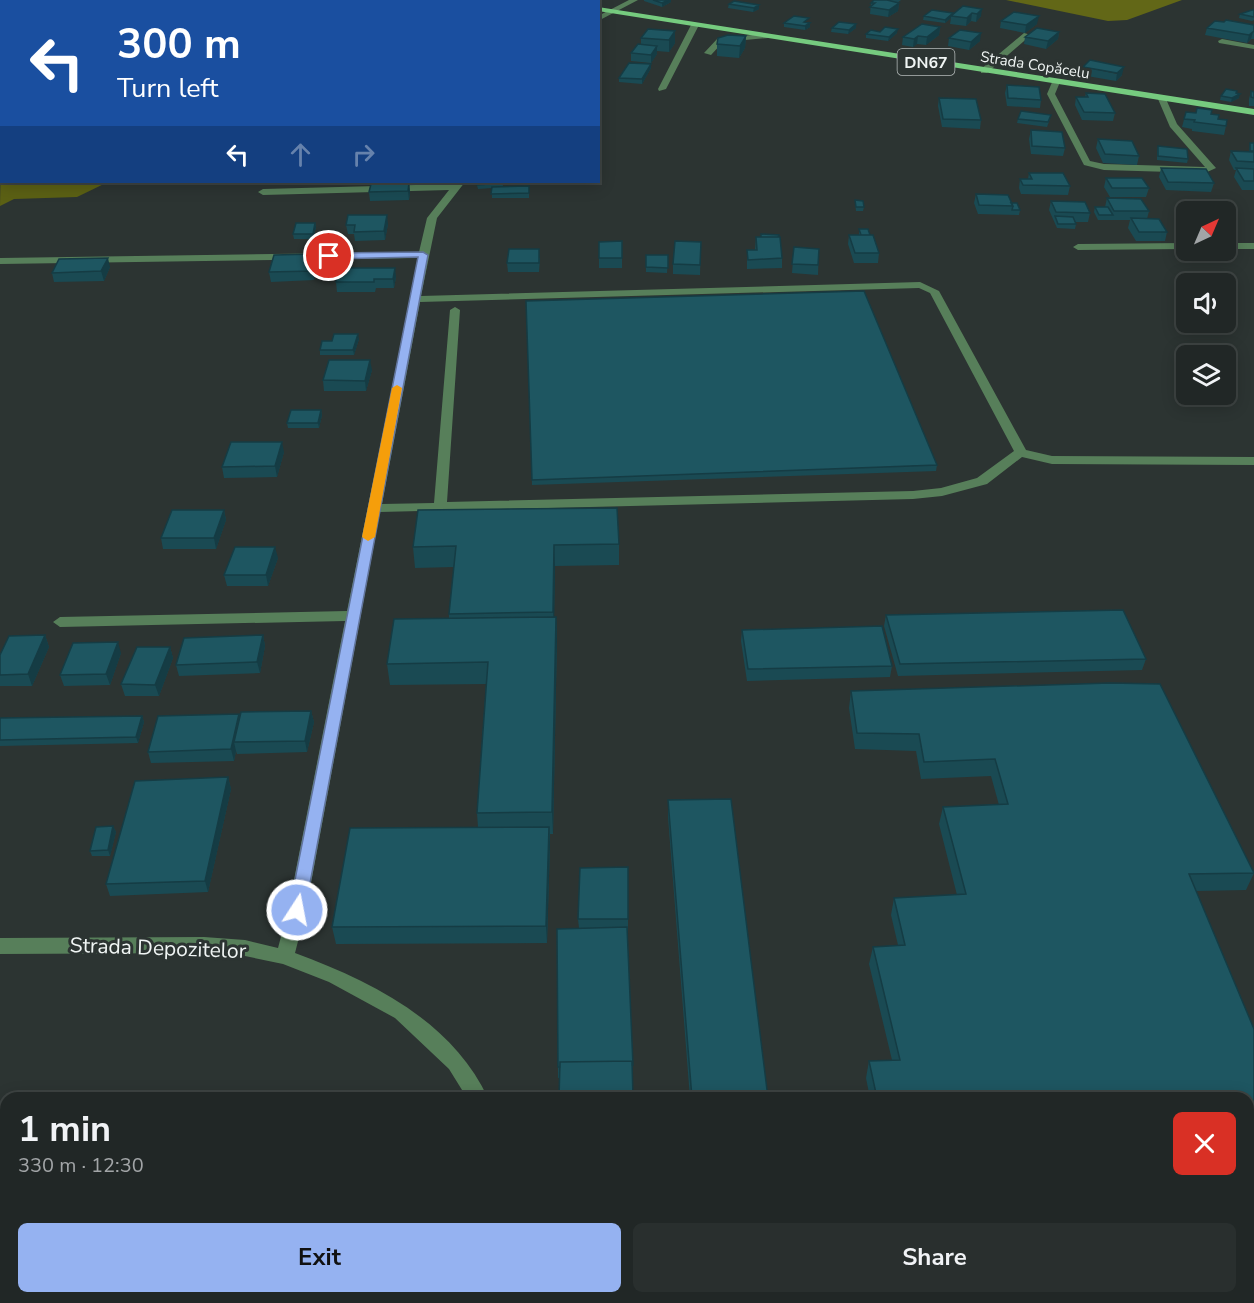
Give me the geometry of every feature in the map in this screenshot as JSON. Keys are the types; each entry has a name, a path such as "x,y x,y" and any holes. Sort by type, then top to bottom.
{"main road":[{"name":"Strada Copăcelu","path":"600,9 1254,112"}],"street":[{"path":"600,18 634,0"},
{"path":"662,89 695,25"},
{"path":"984,71 1027,35"},
{"path":"708,53 721,40 765,36"},
{"path":"1222,41 1254,47"},
{"path":"1056,82 1052,94 1065,124 1087,163 1104,167 1205,170 1211,168 1173,125 1162,99"},
{"path":"263,192 458,184"},
{"path":"285,957 297,910 423,255 432,218 458,184"},
{"path":"1078,247 1176,246"},
{"path":"1236,246 1254,246"},
{"path":"0,261 423,255"},
{"path":"414,299 920,285 934,291 1021,452 1036,458 1052,460 1254,461"},
{"path":"440,506 455,310"},
{"path":"374,508 913,495 942,492 982,481 1021,452"},
{"path":"60,622 353,616"},
{"name":"Strada Depozitelor","path":"0,946 204,945 245,948 285,957 336,976 402,1012 456,1063 474,1092"}],"green space":[{"path":"0,183 106,183 77,197 14,199 0,206"}],"shaded area":[{"path":"1006,0 1182,0 1127,20 1108,21"}],"building":[{"path":"874,0 899,3 889,10 870,7 875,3 871,3"},
{"path":"734,1 759,5 754,8 729,4"},
{"path":"963,6 982,9 967,18 951,16"},
{"path":"932,10 953,13 945,20 924,16"},
{"path":"1254,10 1254,17 1240,14"},
{"path":"1014,12 1039,16 1026,25 1001,21"},
{"path":"794,16 809,18 804,22 810,23 805,26 784,23"},
{"path":"1226,20 1254,25 1254,31 1249,35 1207,28 1215,21 1224,22"},
{"path":"839,22 856,24 849,30 832,28"},
{"path":"922,24 940,27 927,37 918,36 914,39 903,37"},
{"path":"885,27 898,29 889,37 866,34 871,30 880,32"},
{"path":"1037,28 1059,32 1048,41 1025,37"},
{"path":"648,29 675,31 669,40 641,38"},
{"path":"960,30 981,33 971,42 949,38"},
{"path":"728,35 746,36 740,46 717,44 718,38"},
{"path":"638,44 657,46 651,55 631,53"},
{"path":"1090,60 1124,67 1117,73 1083,67"},
{"path":"629,63 651,64 642,79 619,78"},
{"path":"1007,85 1039,87 1041,100 1008,98"},
{"path":"1226,89 1237,91 1236,93 1240,94 1232,98 1221,96"},
{"path":"1086,93 1105,94 1115,113 1084,112 1076,97 1088,97"},
{"path":"939,98 976,99 981,120 943,119"},
{"path":"1197,108 1212,110 1211,114 1219,115 1218,119 1227,120 1226,126 1184,119 1186,112 1196,113"},
{"path":"1021,111 1051,115 1048,122 1018,119"},
{"path":"1031,130 1062,132 1065,148 1032,146"},
{"path":"1098,139 1132,141 1139,156 1105,154"},
{"path":"1250,143 1254,143 1254,151 1250,151"},
{"path":"1158,146 1187,149 1188,159 1158,156"},
{"path":"1231,151 1254,152 1254,162 1237,161"},
{"path":"1161,168 1206,169 1214,183 1168,182"},
{"path":"1236,168 1254,169 1254,181 1244,181"},
{"path":"1029,173 1063,173 1070,186 1023,185 1020,179 1032,179"},
{"path":"1106,178 1142,178 1149,188 1112,188"},
{"path":"409,183 408,191 369,192 371,184"},
{"path":"477,183 503,183 477,185"},
{"path":"529,186 529,193 491,194 492,187"},
{"path":"976,194 1008,195 1013,206 979,205"},
{"path":"1107,198 1141,199 1149,211 1114,211"},
{"path":"855,200 863,201 864,207 856,207"},
{"path":"1051,201 1085,202 1090,213 1056,212"},
{"path":"1011,203 1017,203 1020,210 1012,210"},
{"path":"1095,207 1108,207 1113,215 1099,215"},
{"path":"348,215 387,215 384,231 354,232 355,225 346,225"},
{"path":"1055,216 1073,217 1076,224 1058,224"},
{"path":"1131,218 1159,219 1167,232 1139,232"},
{"path":"296,223 315,223 313,234 293,234"},
{"path":"859,229 868,229 870,235 861,235"},
{"path":"761,234 779,235 778,237 761,237"},
{"path":"849,235 873,235 879,253 855,253"},
{"path":"756,237 780,237 782,258 748,260 747,250 757,250"},
{"path":"622,241 622,258 599,258 599,242"},
{"path":"675,241 701,242 700,265 673,264"},
{"path":"794,247 819,249 818,265 792,264"},
{"path":"509,249 539,249 539,263 507,263"},
{"path":"316,254 313,271 269,272 274,255"},
{"path":"646,255 668,255 668,268 646,267"},
{"path":"108,258 101,271 52,273 59,259"},
{"path":"340,268 395,268 393,279 374,279 374,282 336,282"},
{"path":"864,291 937,465 532,480 526,301"},
{"path":"334,334 358,334 353,350 320,350 322,341 332,341"},
{"path":"329,360 370,360 365,381 323,380"},
{"path":"291,410 321,410 318,423 287,423"},
{"path":"231,442 282,442 275,466 222,467"},
{"path":"617,508 619,544 554,545 553,612 449,614 456,546 413,547 418,510"},
{"path":"172,510 224,510 214,538 161,538"},
{"path":"235,547 275,547 266,575 224,575"},
{"path":"1123,610 1146,659 900,664 886,615"},
{"path":"556,617 552,812 477,813 488,662 387,664 394,619"},
{"path":"882,626 892,666 748,669 742,630"},
{"path":"45,635 28,674 0,675 0,655 9,636"},
{"path":"263,635 257,662 176,665 184,638"},
{"path":"118,642 106,674 60,675 73,643"},
{"path":"137,647 170,647 155,685 121,684"},
{"path":"1110,683 1160,684 1254,873 1189,874 1254,1029 1254,1092 876,1092 869,1061 900,1060 873,947 905,945 894,898 966,894 943,807 1008,804 995,759 924,762 919,734 857,733 851,691"},
{"path":"311,711 305,741 234,742 241,712"},
{"path":"239,714 231,749 148,752 158,716"},
{"path":"142,716 136,737 0,740 0,718"},
{"path":"228,777 205,881 106,884 135,781"},
{"path":"731,799 767,1092 692,1092 668,800"},
{"path":"113,826 108,850 90,851 96,827"},
{"path":"549,827 546,926 332,927 350,828"},
{"path":"628,867 628,919 578,919 580,868"},
{"path":"627,927 633,1065 632,1061 560,1062 560,1067 558,1067 557,929"},
{"path":"632,1061 633,1092 559,1092 560,1062"}],"slow traffic":[{"path":"368,537 397,388"}],"route":[{"path":"297,910 423,255 329,256"}]}
